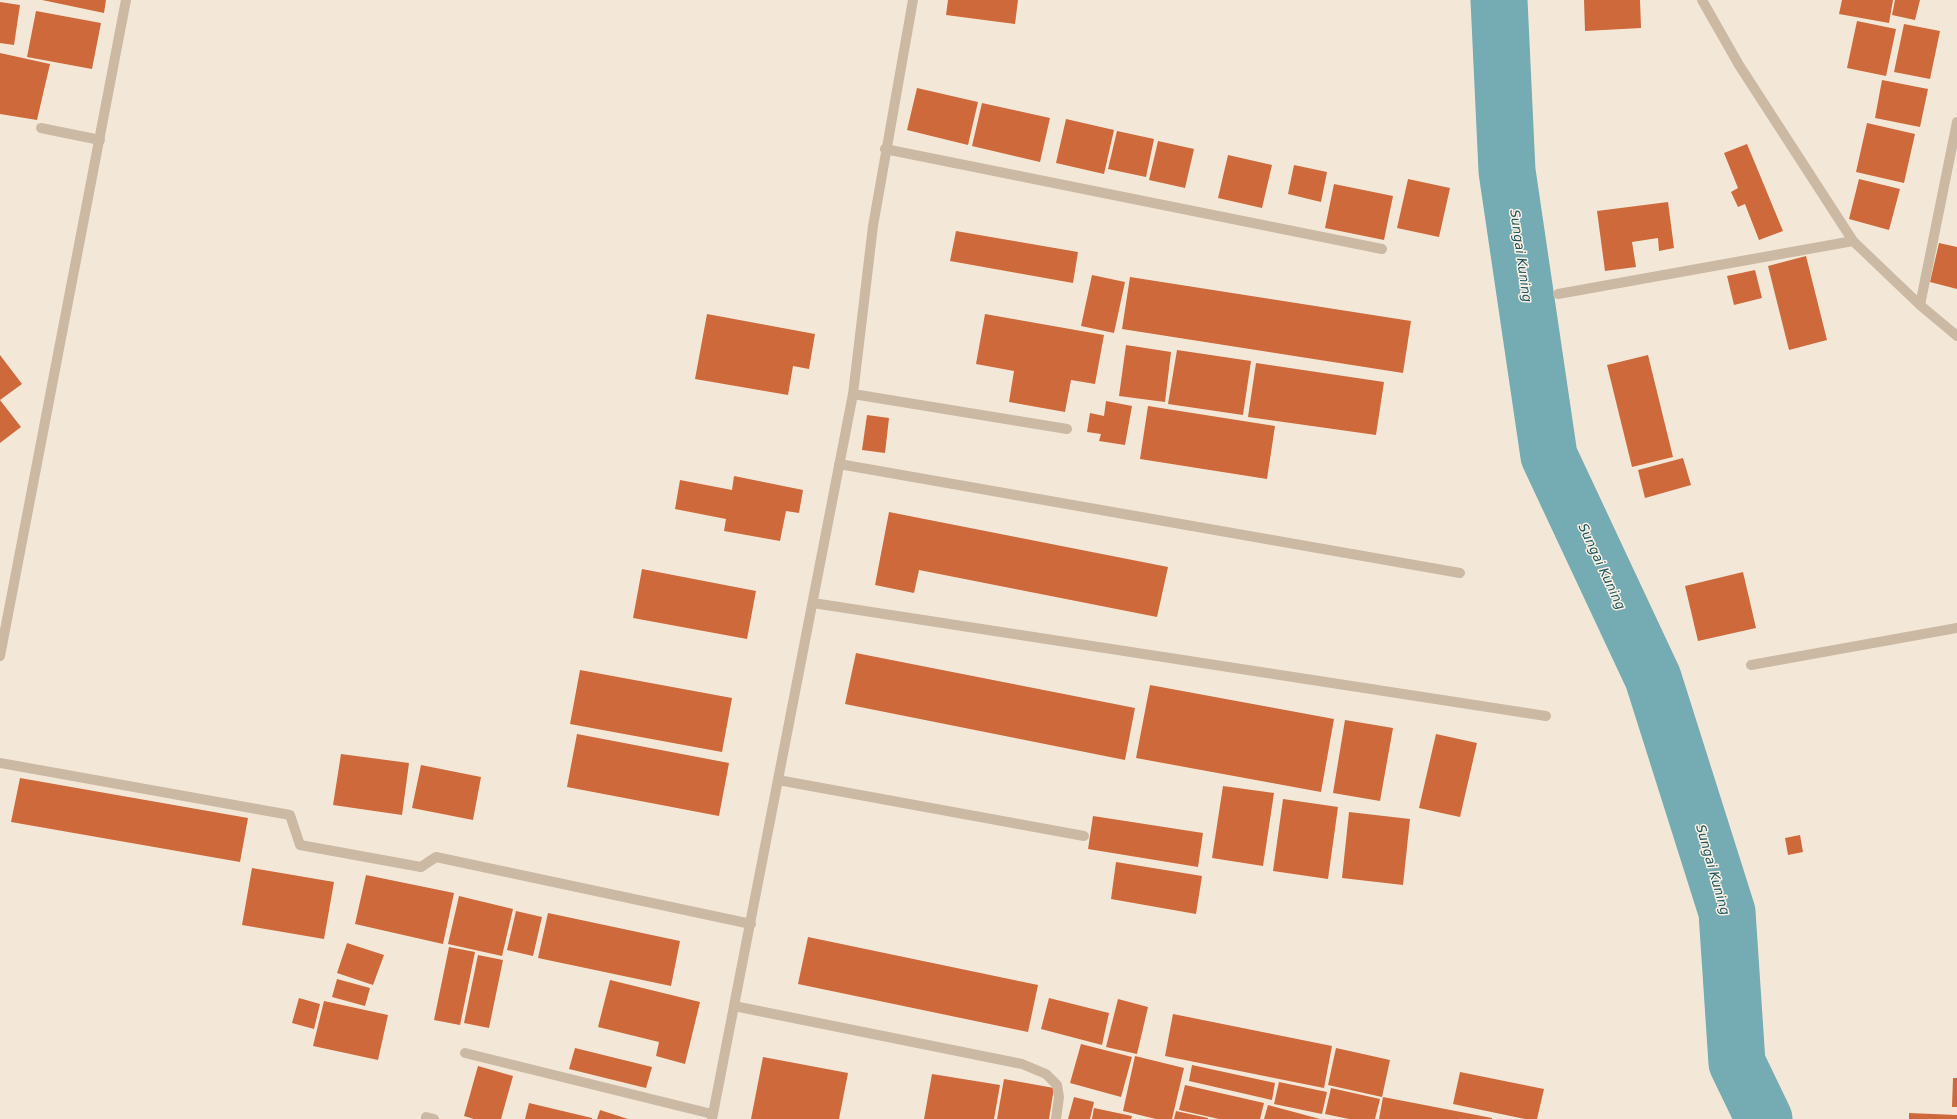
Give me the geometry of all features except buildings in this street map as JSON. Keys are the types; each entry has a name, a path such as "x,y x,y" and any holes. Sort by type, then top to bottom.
{"street":[{"path":"0,656 126,0"},
{"path":"465,1053 712,1116 751,924 853,394 873,226 885,149 913,0"},
{"path":"1702,0 1739,65 1853,240 1920,305 1957,336"},
{"path":"1920,305 1957,122"},
{"path":"41,128 100,140"},
{"path":"885,149 1382,250"},
{"path":"1558,294 1853,240"},
{"path":"853,394 1067,429"},
{"path":"839,464 1460,573"},
{"path":"813,603 1546,716"},
{"path":"1751,665 1957,628"},
{"path":"0,762 290,815 300,844 422,867 436,857 751,924"},
{"path":"778,780 1084,836"},
{"path":"734,1006 1022,1064 1046,1074 1058,1085 1059,1097 1056,1119"}],"waterway":[{"name":"Sungai Kuning","path":"1499,0 1507,171 1549,456 1653,678 1727,912 1737,1063 1764,1119"}]}
